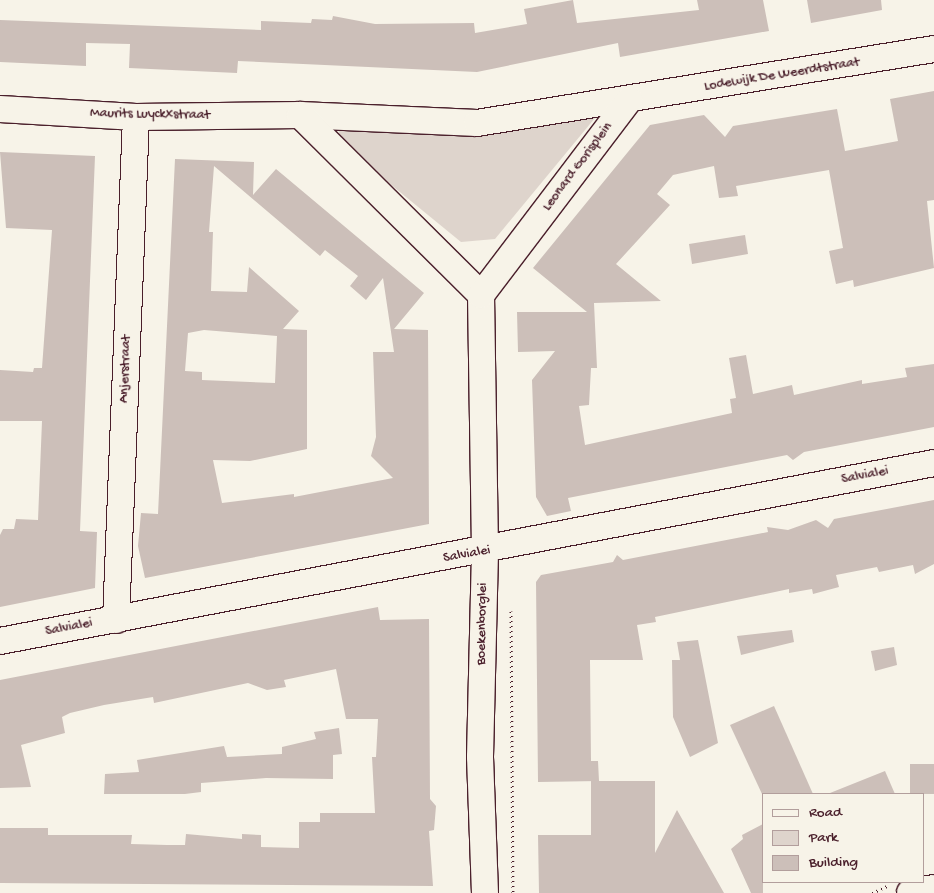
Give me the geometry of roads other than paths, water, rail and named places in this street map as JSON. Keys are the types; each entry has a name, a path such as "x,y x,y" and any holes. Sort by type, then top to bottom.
{"street":[{"name":"Lodewijk De Weerdtstraat","path":"629,100 934,50"},
{"name":"Leonard Gorisplein","path":"300,115 477,123 629,100"},
{"name":"Leonard Gorisplein","path":"482,295 629,100"},
{"name":"Maurits Luyckxstraat","path":"0,109 136,117 300,115"},
{"path":"300,115 482,295"},
{"name":"Anjerstraat","path":"116,620 136,117"},
{"name":"Boekenborglei","path":"482,295 485,552 480,757 485,893"},
{"name":"Salvialei","path":"0,641 485,552 934,463"},
{"path":"911,893 934,889"}]}
